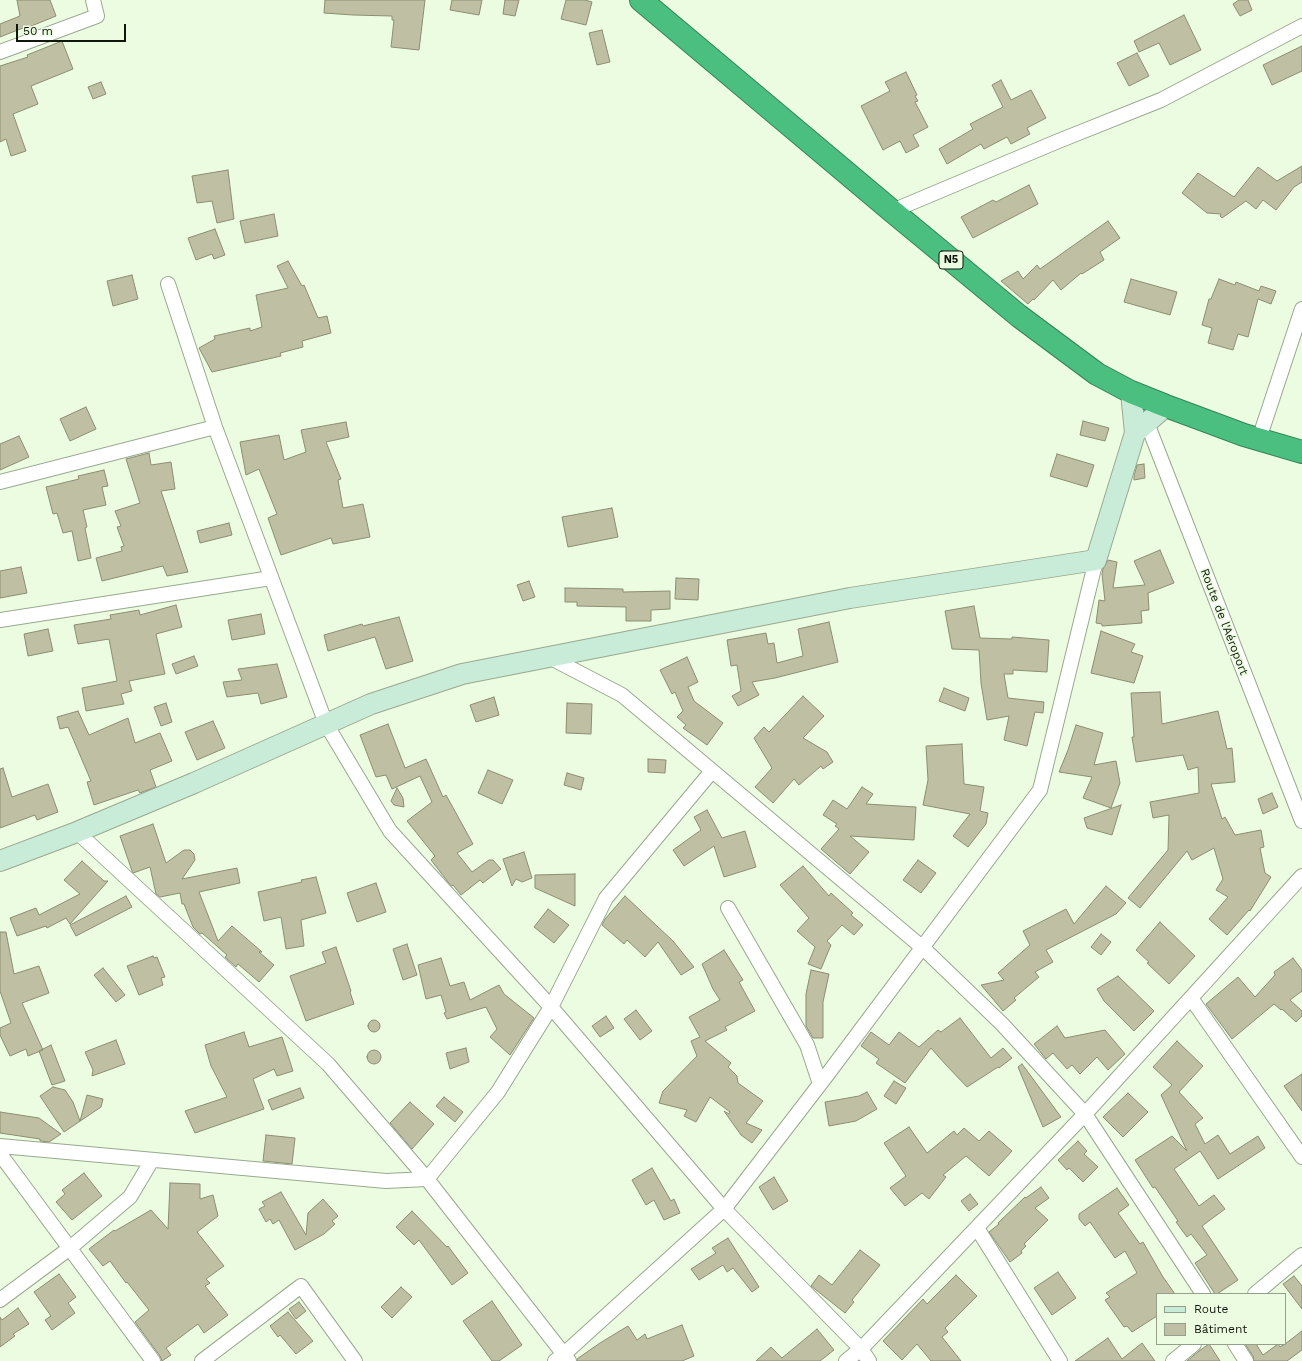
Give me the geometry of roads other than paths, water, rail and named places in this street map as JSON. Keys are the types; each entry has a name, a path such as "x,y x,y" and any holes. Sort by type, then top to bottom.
{"highway":[{"name":"N5","path":"641,0 1019,316 1097,374 1131,392 1166,406 1259,439 1302,452"}],"street":[{"path":"0,52 97,16 93,0"},
{"path":"892,211 1160,100 1302,26"},
{"path":"168,284 215,428 326,724 390,831 551,1007 724,1209 861,1349 869,1361"},
{"path":"1259,439 1302,309"},
{"path":"1131,392 1141,428"},
{"path":"77,832 328,1064 427,1179 563,1359 724,1209 820,1084 1040,790 1096,560 1141,428 1166,406"},
{"path":"0,482 215,428"},
{"name":"Route de l'Aéroport","path":"1141,428 1302,821"},
{"path":"0,861 77,832 194,783 371,704 462,674 850,598 1096,560"},
{"path":"0,620 271,578"},
{"path":"549,657 622,695 922,948 1002,1024 1085,1114 1202,1293"},
{"path":"0,1146 386,1181 427,1179 498,1092 551,1007 606,898 712,771"},
{"path":"846,1361 861,1349 1085,1114 1302,876"},
{"path":"728,908 807,1045 820,1084"},
{"path":"1191,998 1302,1157"},
{"path":"0,1154 153,1361"},
{"path":"0,1300 70,1248 130,1197 152,1160"},
{"path":"977,1228 1060,1361"},
{"path":"1256,1293 1302,1255"},
{"path":"202,1361 301,1286 355,1361"},
{"path":"1173,1361 1193,1345"},
{"path":"1236,1345 1246,1361"}]}
